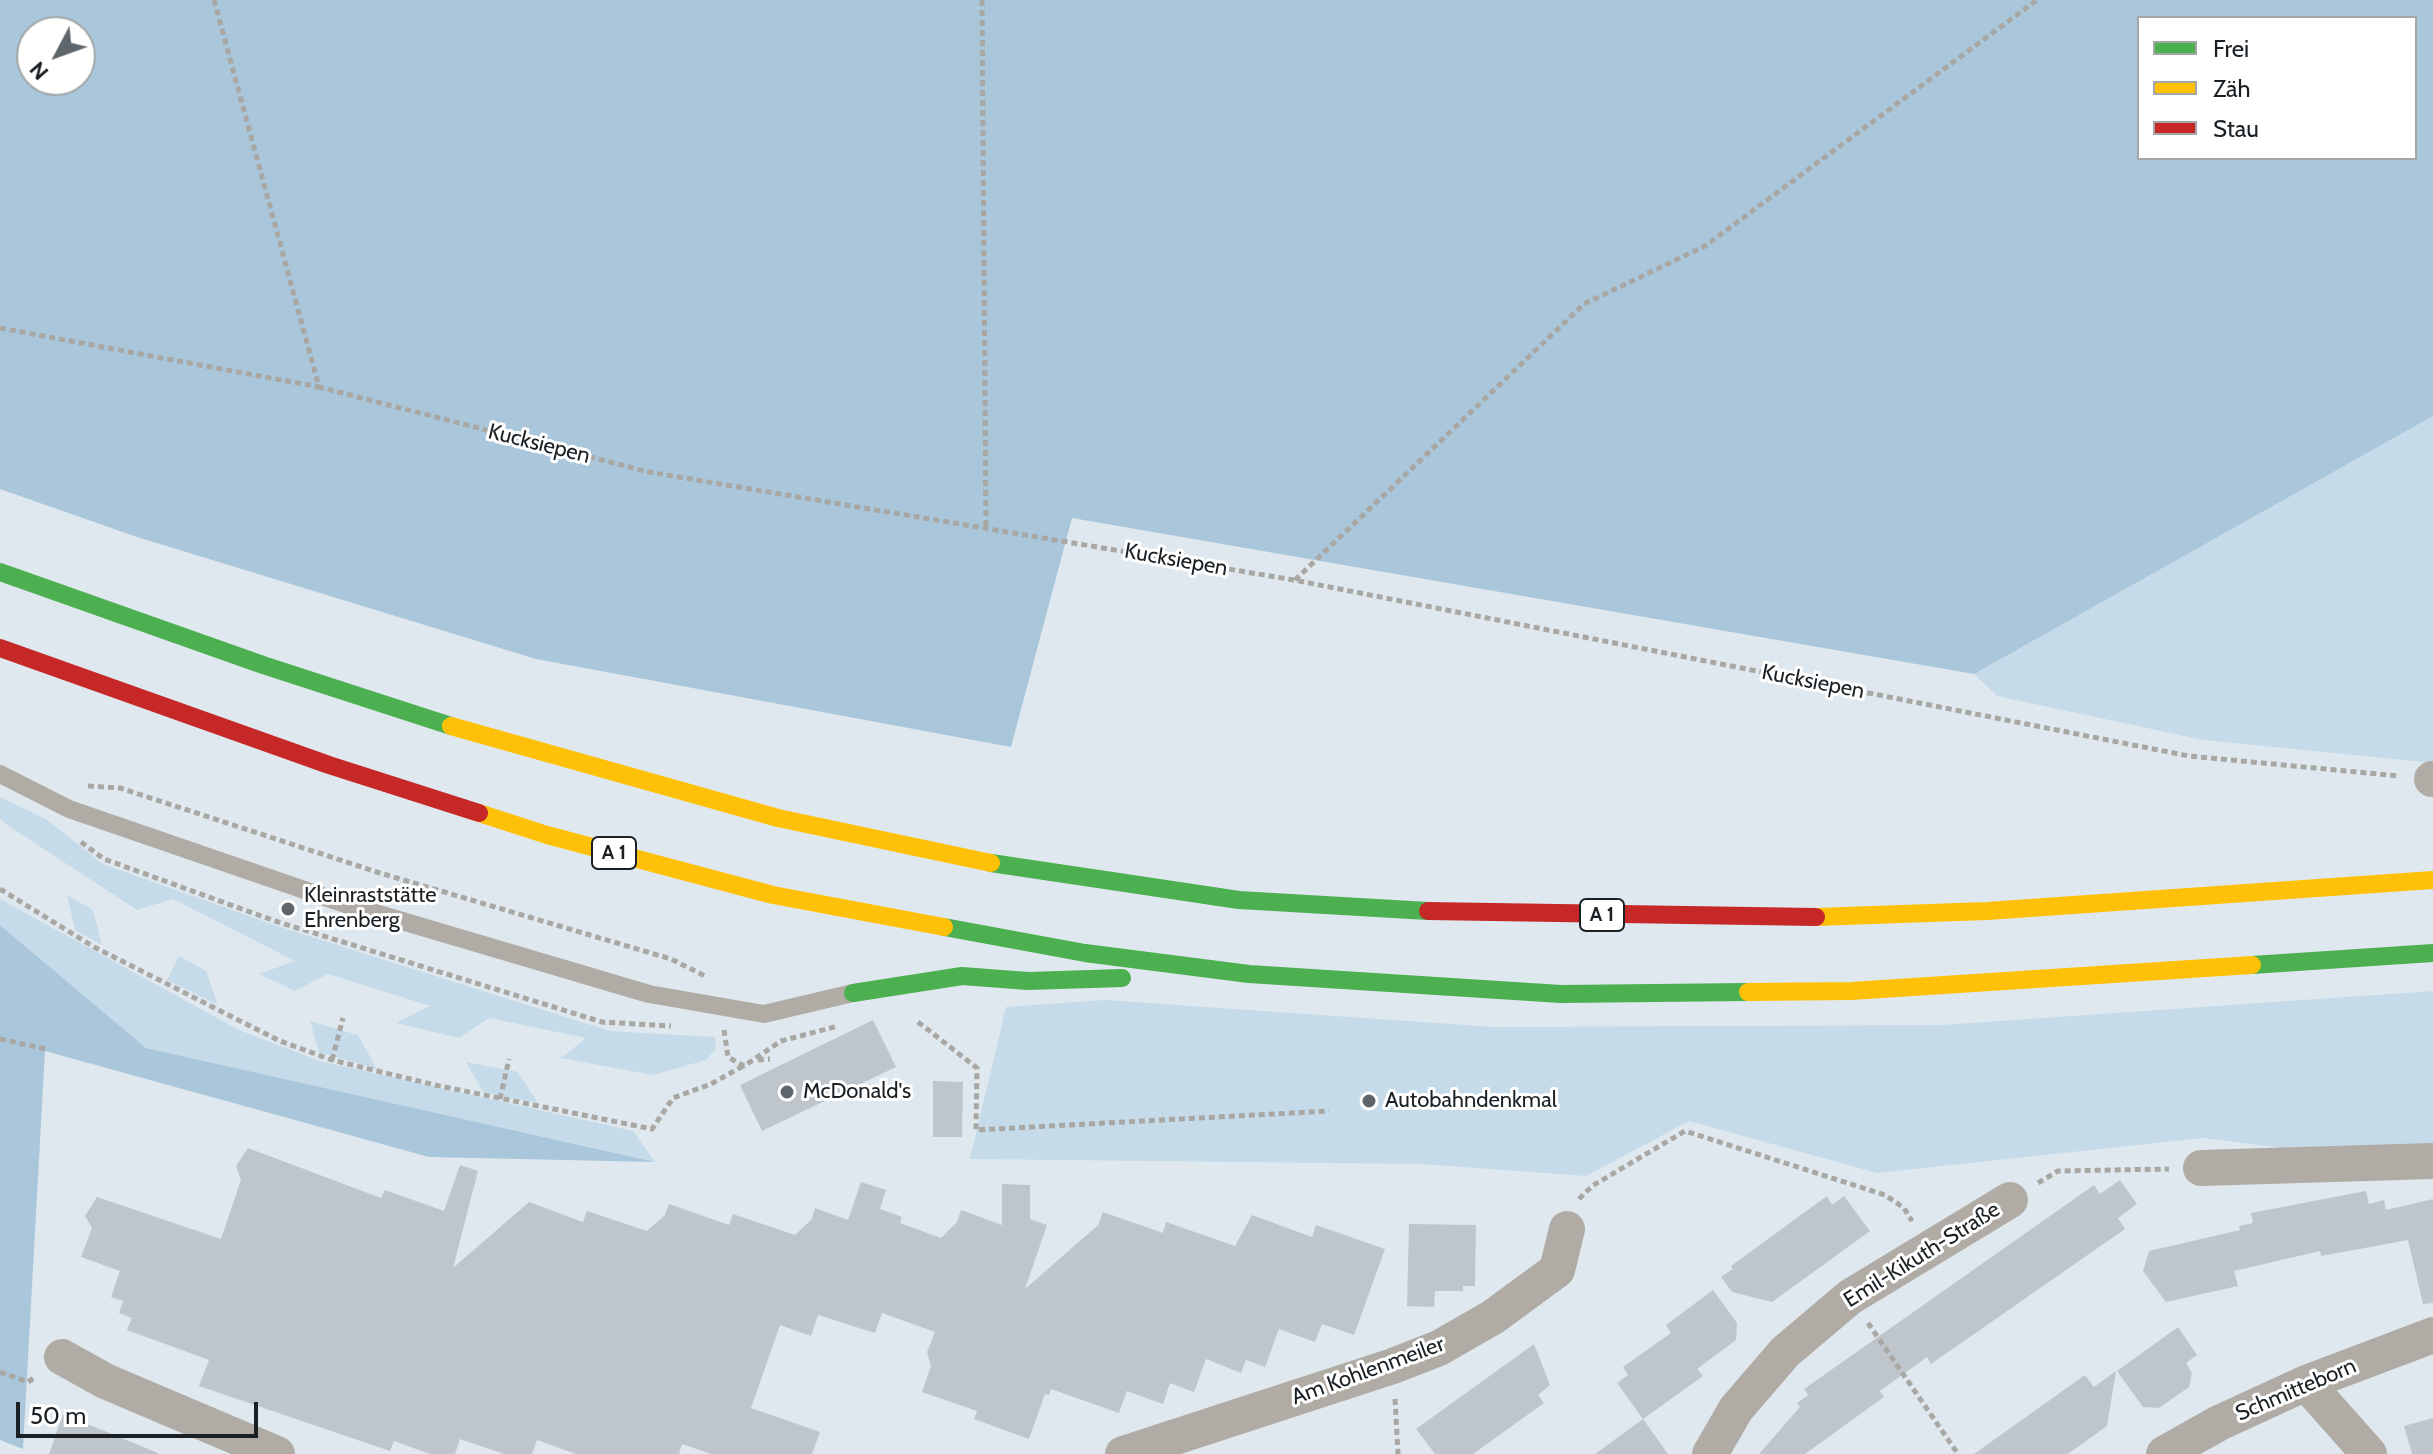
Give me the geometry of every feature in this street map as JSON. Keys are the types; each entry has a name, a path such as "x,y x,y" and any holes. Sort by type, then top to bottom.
{"highway":[{"path":"0,558 51,591"},
{"name":"A 1","path":"0,572 507,744 778,818 1009,867 1239,900 1474,914 1806,917 1987,911 2433,880"},
{"name":"A 1","path":"0,648 329,765 547,835 773,895 1085,953 1249,974 1561,994 1851,991 2433,953"},
{"path":"853,993 962,976 1028,981 1249,974"}],"street":[{"path":"2201,1168 2433,1161"},
{"name":"Emil-Kikuth-Straße","path":"1710,1454 1736,1409 1785,1352 1850,1297 2010,1200"},
{"name":"Am Kohlenmeiler","path":"1123,1454 1393,1366 1439,1348 1493,1317 1557,1270 1567,1229"},
{"name":"Schmitteborn","path":"2164,1454 2219,1423 2306,1383 2433,1335"},
{"path":"62,1357 105,1381 277,1454"},
{"path":"2306,1383 2369,1454"}],"lane":[{"path":"0,774 69,809 348,905 649,994 764,1014 853,993"}],"path":[{"path":"214,0 319,387"},
{"path":"982,0 986,528"},
{"path":"1294,580 1584,304 1705,246 2037,0"},
{"name":"Kucksiepen","path":"0,328 319,387 649,472 1294,580 2189,756 2432,779"},
{"path":"42,795 65,786 120,788 380,873 671,959 718,982"},
{"path":"73,836 104,859 275,921 602,1022 677,1027"},
{"path":"0,889 94,947 191,999 280,1041 332,1060 500,1099 652,1129 673,1098 711,1084 764,1057 770,1059"},
{"path":"332,1060 343,1018"},
{"path":"912,1018 977,1068 976,1130 1329,1111"},
{"path":"744,1066 781,1041 841,1025"},
{"path":"708,1028 724,1029 728,1057 744,1066"},
{"path":"0,1039 46,1049"},
{"path":"500,1099 509,1059"},
{"path":"1567,1229 1580,1198 1592,1186 1685,1131 1885,1195 1904,1208 1929,1249"},
{"path":"2010,1200 2058,1171 2201,1168"},
{"path":"1850,1297 1958,1454"},
{"path":"1393,1366 1398,1454"}],"shaded area":[{"path":"0,0 2433,0 2433,416 1974,674 1072,518 1011,747 536,659 137,537 0,489"},
{"path":"2433,416 2433,763 2203,740 1997,696 1974,674"},
{"path":"0,797 46,819 103,864 277,926 610,1031 715,1037 716,1049 706,1060 653,1075 561,1058 586,1038 489,1018 459,1038 396,1023 430,1006 328,974 295,991 259,974 295,961 173,899 137,910 7,825 0,818"},
{"path":"67,895 93,910 102,945 75,930"},
{"path":"0,899 239,1030 320,1061 633,1131 655,1162 146,1048 0,925"},
{"path":"0,925 146,1048 655,1162 429,1157 45,1051 23,1449 0,1440"},
{"path":"179,956 206,971 218,1005 167,980"},
{"path":"2433,991 2433,1148 2320,1153 2203,1138 1877,1173 1689,1121 1586,1176 1420,1164 970,1159 1006,1007 1105,1000 1494,1027 1942,1025"},
{"path":"310,1021 358,1035 377,1069 319,1052"},
{"path":"466,1062 518,1072 538,1103 483,1092"}],"building":[{"path":"873,1020 896,1067 762,1131 740,1085"},
{"path":"933,1081 963,1082 962,1137 933,1137"},
{"path":"248,1148 381,1198 385,1190 444,1211 460,1165 478,1171 453,1268 529,1202 583,1222 587,1211 647,1231 665,1215 669,1204 729,1225 733,1214 795,1235 812,1219 815,1208 848,1220 861,1182 886,1190 880,1209 902,1217 900,1223 941,1238 957,1222 961,1210 1002,1225 1002,1184 1030,1185 1030,1219 1047,1225 1025,1289 1098,1225 1103,1212 1163,1233 1166,1222 1235,1246 1252,1215 1312,1237 1316,1225 1385,1249 1354,1335 1322,1324 1315,1342 1279,1329 1265,1367 1246,1360 1241,1373 1206,1359 1194,1392 1170,1383 1163,1404 1127,1391 1119,1413 1051,1389 1049,1395 1045,1394 1029,1439 974,1419 977,1411 922,1392 931,1366 927,1352 935,1332 882,1313 875,1333 818,1315 811,1336 780,1325 751,1408 820,1432 812,1454 711,1454 682,1444 679,1454 576,1454 537,1440 532,1454 504,1454 460,1439 455,1454 430,1454 394,1441 390,1451 199,1386 209,1360 127,1330 132,1318 119,1313 123,1301 111,1297 120,1271 81,1257 92,1228 85,1216 97,1197 221,1239 241,1180 236,1166"},
{"path":"2120,1180 2137,1204 2118,1218 2125,1229 1931,1364 1927,1357 1880,1391 1884,1397 1805,1454 1759,1454 1800,1407 1797,1403 1808,1395 1804,1389 2094,1185 2100,1194"},
{"path":"2366,1191 2369,1204 2384,1200 2386,1210 2433,1199 2433,1303 2423,1304 2408,1240 2321,1256 2320,1251 2234,1271 2238,1286 2166,1302 2143,1271 2149,1251 2240,1230 2239,1226 2253,1223 2251,1213"},
{"path":"1827,1196 1832,1205 1844,1196 1870,1231 1772,1302 1732,1292 1721,1277 1733,1269 1731,1266"},
{"path":"1409,1224 1476,1225 1475,1286 1463,1286 1463,1291 1435,1291 1434,1307 1407,1306"},
{"path":"1713,1290 1737,1323 1736,1340 1697,1369 1703,1376 1643,1419 1617,1383 1628,1375 1623,1367 1671,1333 1666,1325"},
{"path":"2178,1327 2197,1355 2186,1363 2192,1373 2189,1387 2159,1408 2143,1407 2117,1371"},
{"path":"1534,1344 1550,1385 1538,1395 1544,1403 1473,1454 1435,1454 1416,1429"},
{"path":"2116,1371 2107,1426 2068,1454 1974,1454 2085,1375 2094,1387"},
{"path":"63,1414 158,1453 158,1454 49,1454"},
{"path":"2433,1418 2433,1454 2412,1454 2404,1426"},
{"path":"1643,1419 1668,1454 1595,1454"}],"traffic: fast":[{"path":"0,572 263,665 451,726"},
{"path":"991,863 1239,900 1428,911"},
{"path":"944,927 1085,953 1249,974 1561,994 1748,992"},
{"path":"2252,965 2433,953"},
{"path":"853,993 962,976 1028,981 1122,978"}],"traffic: slow":[{"path":"451,726 778,818 991,863"},
{"path":"479,813 547,835 773,895 944,927"},
{"path":"1816,917 1987,911 2433,880"},
{"path":"1748,992 1851,991 2252,965"}],"traffic: jam":[{"path":"0,648 329,765 479,813"},
{"path":"1428,911 1816,917"}],"place":[{"name":"Kleinraststätte Ehrenberg","path":"288,909"},
{"name":"McDonald's","path":"787,1092"},
{"name":"Autobahndenkmal","path":"1369,1101"}]}
